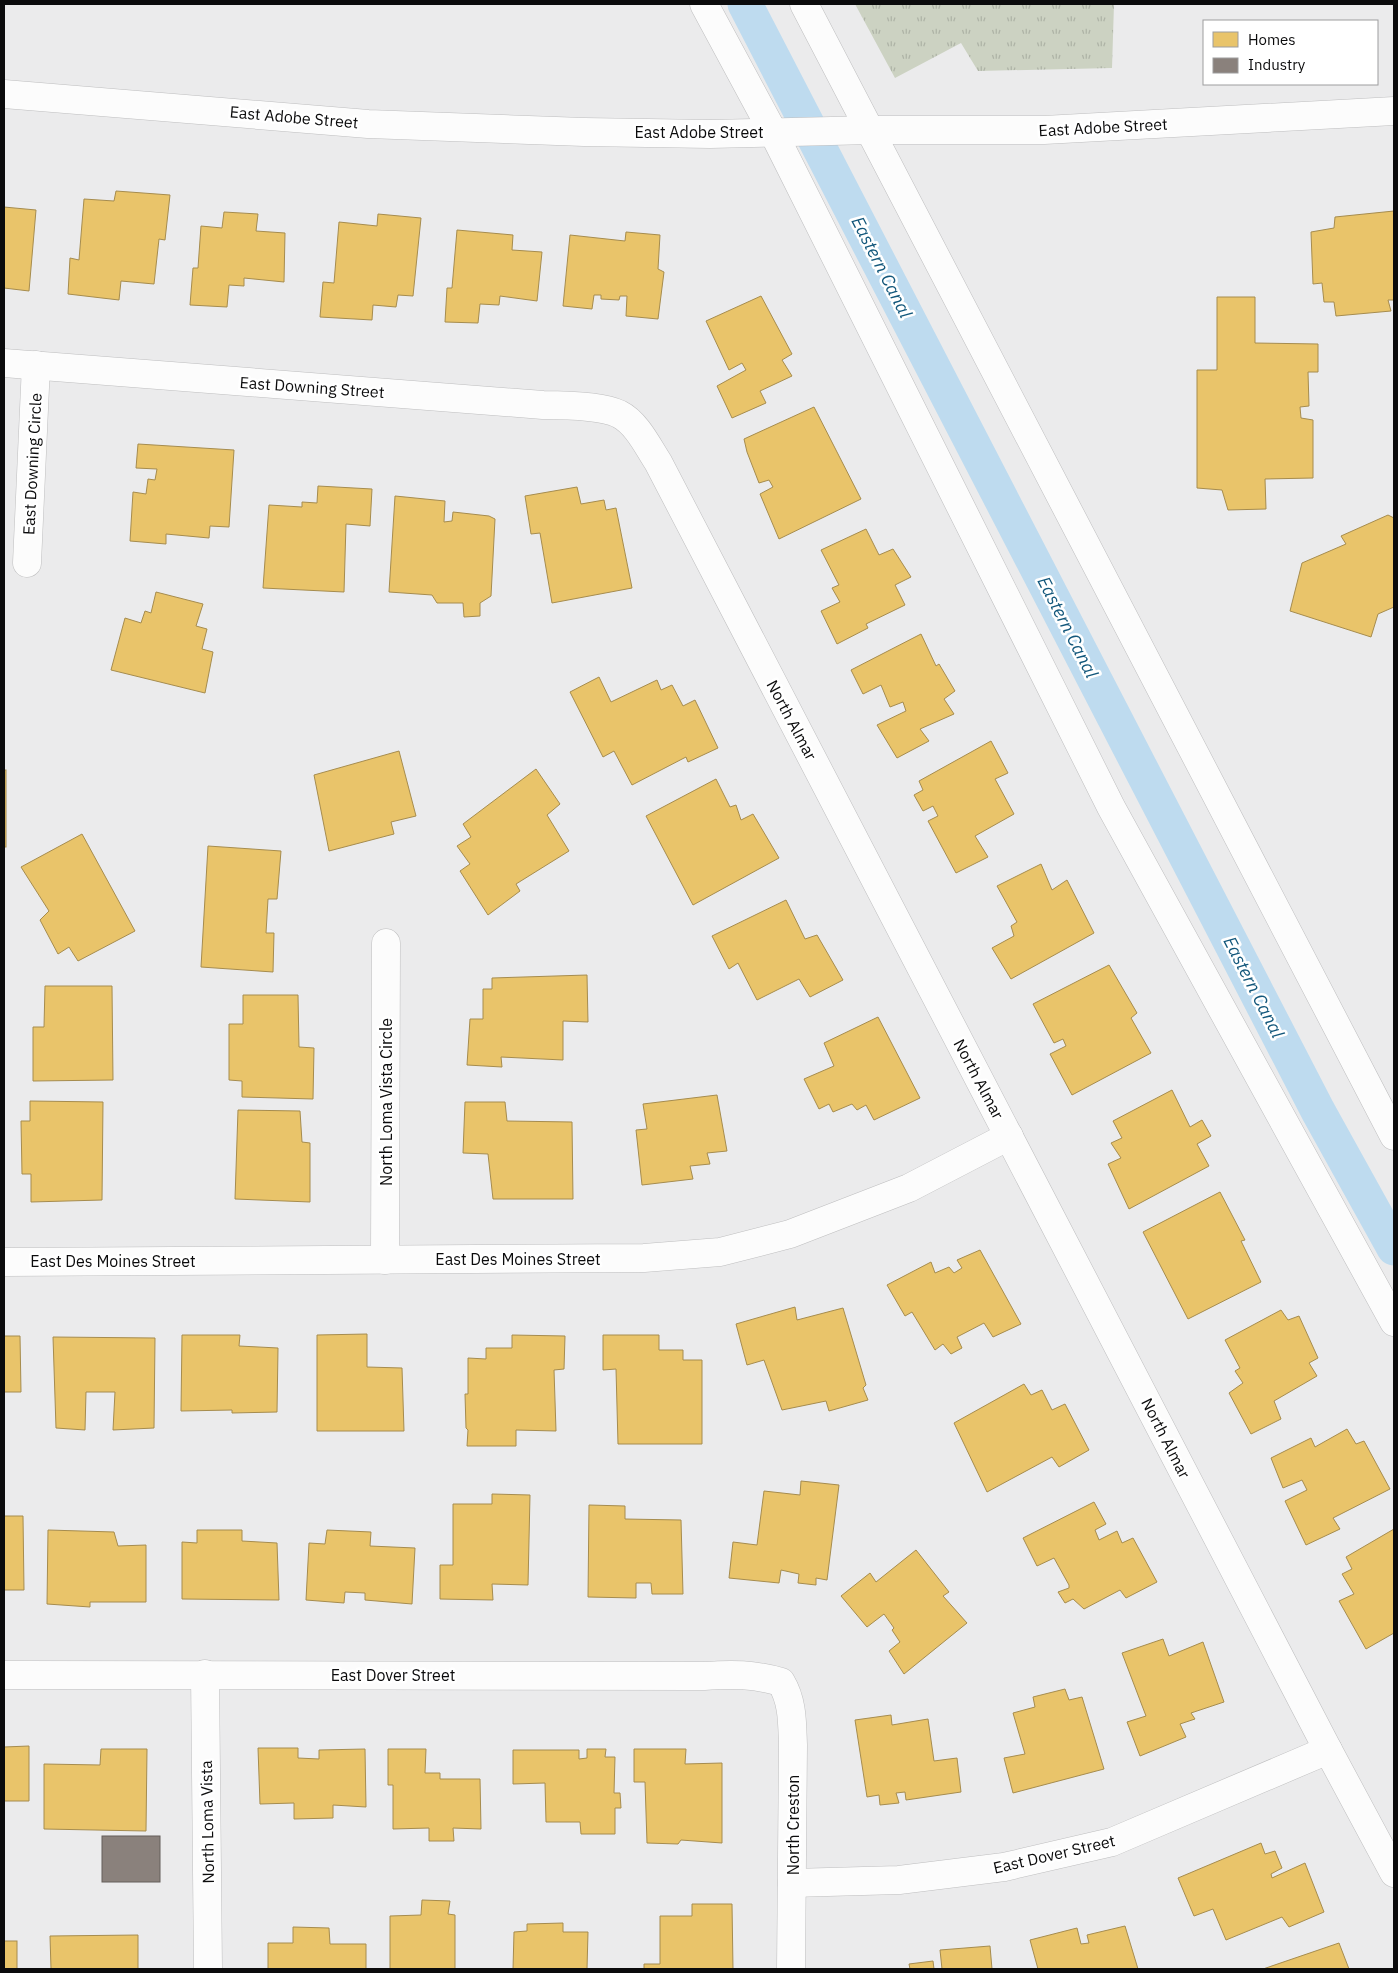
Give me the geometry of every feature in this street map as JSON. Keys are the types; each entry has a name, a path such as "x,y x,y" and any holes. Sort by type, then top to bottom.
{"street":[{"path":"704,4 773,132 1111,807 1394,1322"},
{"path":"804,4 1394,1136"},
{"name":"East Adobe Street","path":"4,94 408,126 710,134 870,130 1044,130 1394,111"},
{"name":"East Downing Street","path":"4,363 573,406 620,414"},
{"name":"East Downing Circle","path":"27,563 36,365"},
{"name":"North Almar","path":"620,414 636,428 658,462 1328,1750 1394,1873"},
{"name":"North Loma Vista Circle","path":"385,1260 386,943"},
{"name":"East Des Moines Street","path":"4,1262 644,1258 720,1252 790,1234 909,1188 1009,1136"},
{"name":"North Loma Vista","path":"205,1674 208,1969"},
{"name":"East Dover Street","path":"4,1675 684,1676 732,1674 759,1676 781,1682"},
{"name":"North Creston","path":"781,1682 788,1695 792,1713 792,1969"},
{"name":"East Dover Street","path":"792,1883 899,1880 1004,1867 1112,1842 1328,1750"}],"green space":[{"path":"855,4 1114,4 1112,68 978,71 961,43 895,78"}],"building: Homes":[{"path":"116,191 170,195 165,240 159,239 154,284 121,281 119,300 68,294 70,258 79,260 84,199 114,201"},
{"path":"4,207 36,210 29,291 4,288"},
{"path":"1394,211 1394,300 1388,300 1391,311 1336,316 1334,302 1324,302 1322,283 1313,284 1311,232 1334,228 1335,217"},
{"path":"224,212 258,214 256,231 285,233 284,282 244,278 244,286 229,285 227,307 190,305 193,268 198,268 201,226 222,228"},
{"path":"378,214 421,218 413,296 398,295 396,307 373,305 372,320 320,317 323,282 334,283 339,222 377,226"},
{"path":"457,230 513,235 512,250 542,252 537,301 500,296 499,305 480,304 478,323 445,322 447,288 452,288"},
{"path":"626,232 660,235 658,269 664,272 658,319 626,316 627,296 620,296 619,300 601,299 601,295 594,295 592,309 563,306 570,235 625,241"},
{"path":"761,296 792,354 782,360 792,376 760,391 766,403 732,418 717,386 746,370 742,363 729,370 706,321"},
{"path":"1217,297 1255,297 1255,343 1318,344 1318,372 1308,372 1309,406 1300,407 1301,418 1313,420 1313,478 1265,479 1266,509 1228,510 1222,490 1197,488 1197,370 1217,370"},
{"path":"814,407 861,499 779,539 760,494 773,487 769,480 759,483 744,439"},
{"path":"138,444 234,450 229,527 210,526 209,538 166,534 166,544 130,541 133,492 146,494 148,479 155,480 157,469 136,468"},
{"path":"318,486 372,489 370,526 346,524 344,592 263,588 269,505 302,507 302,502 317,503"},
{"path":"577,487 581,504 604,500 606,510 616,508 632,588 552,603 540,533 531,534 525,496"},
{"path":"395,496 445,501 444,522 452,521 453,512 489,516 495,519 491,596 480,603 480,616 464,617 463,603 437,603 432,595 389,592"},
{"path":"1388,515 1394,518 1394,607 1378,614 1371,637 1290,611 1302,563 1346,544 1341,536"},
{"path":"866,529 879,555 893,549 911,577 895,585 905,605 866,624 868,628 837,644 821,611 840,602 832,588 839,585 821,550"},
{"path":"156,592 203,604 196,626 207,629 202,649 213,652 205,693 111,670 125,618 141,623 145,611 151,613"},
{"path":"921,634 936,666 939,664 955,691 944,699 954,714 920,729 929,741 897,758 877,725 906,711 903,702 890,707 881,685 863,694 851,670"},
{"path":"599,677 611,702 657,680 661,690 672,685 683,706 695,700 718,748 688,762 686,757 632,785 614,751 603,757 570,692"},
{"path":"991,741 1008,773 995,779 1014,814 975,836 988,857 956,873 928,821 938,816 933,806 923,811 914,795 923,790 919,781"},
{"path":"399,751 416,816 391,822 394,834 329,851 314,775"},
{"path":"536,769 560,804 547,815 569,851 516,884 520,891 488,915 460,871 470,864 457,846 471,837 463,824"},
{"path":"4,770 6,770 6,847 4,847"},
{"path":"716,779 730,807 736,805 741,820 753,814 779,858 693,905 646,816"},
{"path":"82,834 135,931 78,961 69,947 58,954 40,920 49,911 21,867"},
{"path":"208,846 281,851 277,899 268,899 266,933 274,933 273,972 201,967"},
{"path":"1041,864 1052,890 1067,880 1094,933 1011,979 992,948 1014,936 1011,926 1017,922 997,886"},
{"path":"786,900 805,939 817,935 843,980 810,997 799,979 757,1000 738,963 729,969 712,936"},
{"path":"1109,965 1137,1013 1131,1018 1151,1053 1072,1095 1050,1054 1066,1046 1063,1039 1054,1043 1033,1004"},
{"path":"587,975 588,1022 563,1021 563,1060 501,1057 502,1067 467,1065 470,1019 483,1019 483,989 492,989 492,978"},
{"path":"45,986 112,986 113,1080 33,1081 33,1027 44,1027"},
{"path":"243,995 298,995 299,1047 314,1048 313,1099 242,1097 242,1081 229,1080 229,1024 243,1024"},
{"path":"878,1017 920,1098 874,1120 866,1105 857,1110 852,1104 833,1112 829,1104 819,1109 804,1079 834,1066 824,1043"},
{"path":"1172,1090 1190,1127 1202,1120 1211,1136 1197,1144 1209,1166 1129,1209 1108,1164 1121,1158 1111,1143 1122,1138 1113,1121"},
{"path":"717,1095 727,1151 707,1153 710,1164 690,1166 693,1179 642,1185 636,1130 647,1129 643,1104"},
{"path":"30,1101 103,1102 102,1200 31,1202 31,1174 22,1174 21,1121 30,1121"},
{"path":"465,1102 505,1102 507,1121 572,1122 573,1199 493,1199 488,1154 463,1153"},
{"path":"238,1110 300,1111 302,1142 310,1143 310,1202 235,1199"},
{"path":"1220,1192 1245,1240 1241,1241 1261,1282 1188,1319 1143,1232"},
{"path":"980,1250 1021,1324 993,1337 984,1323 957,1337 962,1348 951,1354 943,1344 935,1350 912,1312 905,1316 887,1285 931,1262 935,1273 949,1267 954,1273 962,1268 957,1260"},
{"path":"795,1307 797,1320 843,1308 866,1385 863,1388 868,1400 829,1411 826,1401 782,1410 764,1360 747,1365 736,1324"},
{"path":"1281,1310 1288,1320 1299,1316 1318,1358 1309,1363 1317,1376 1274,1401 1281,1419 1251,1434 1229,1393 1243,1383 1235,1371 1240,1368 1225,1340"},
{"path":"367,1334 367,1367 402,1368 404,1431 317,1431 317,1335"},
{"path":"182,1335 240,1335 239,1346 278,1348 277,1412 232,1413 232,1410 181,1411"},
{"path":"512,1335 565,1336 564,1369 554,1370 556,1431 516,1430 516,1446 467,1446 468,1430 466,1428 465,1394 468,1394 468,1358 486,1359 486,1348 512,1348"},
{"path":"603,1335 659,1335 659,1350 683,1350 683,1360 702,1360 702,1444 618,1444 616,1369 603,1370"},
{"path":"4,1336 20,1336 21,1392 4,1392"},
{"path":"53,1337 155,1338 154,1428 113,1430 115,1392 86,1392 85,1430 56,1428"},
{"path":"1024,1384 1031,1395 1042,1390 1052,1410 1065,1404 1089,1450 1059,1467 1052,1457 987,1492 954,1423"},
{"path":"1347,1429 1356,1444 1364,1441 1390,1489 1333,1518 1340,1529 1306,1545 1285,1501 1307,1490 1302,1480 1283,1488 1271,1458 1311,1438 1315,1447"},
{"path":"801,1481 839,1485 827,1580 816,1578 816,1585 798,1583 799,1574 781,1570 779,1583 729,1578 733,1542 757,1545 764,1491 800,1495"},
{"path":"492,1494 530,1495 528,1585 492,1584 493,1600 440,1599 440,1565 453,1565 453,1504 492,1504"},
{"path":"1094,1502 1106,1524 1095,1530 1099,1540 1117,1531 1122,1543 1133,1538 1157,1582 1126,1598 1120,1590 1084,1609 1073,1599 1065,1603 1058,1592 1069,1588 1069,1585 1054,1558 1037,1566 1023,1538"},
{"path":"589,1505 625,1506 625,1519 681,1520 683,1594 652,1594 651,1583 636,1583 636,1598 588,1597"},
{"path":"4,1516 23,1516 24,1590 4,1590"},
{"path":"1394,1529 1394,1633 1366,1649 1339,1601 1354,1594 1342,1574 1352,1569 1346,1557"},
{"path":"48,1530 114,1532 118,1546 146,1545 146,1602 90,1602 90,1607 47,1604"},
{"path":"197,1530 242,1530 242,1541 277,1543 279,1600 182,1599 182,1542 197,1543"},
{"path":"327,1530 371,1532 370,1546 415,1548 412,1604 365,1600 365,1593 345,1592 344,1603 306,1600 309,1543 325,1544"},
{"path":"916,1550 949,1592 943,1596 967,1623 904,1674 889,1651 900,1642 892,1630 894,1628 884,1614 867,1627 841,1596 870,1573 876,1582"},
{"path":"1163,1639 1169,1656 1203,1642 1224,1702 1191,1713 1195,1719 1180,1724 1186,1737 1140,1756 1127,1722 1146,1716 1122,1653"},
{"path":"1065,1689 1069,1700 1082,1697 1104,1769 1013,1793 1004,1758 1025,1754 1013,1713 1035,1707 1033,1697"},
{"path":"891,1715 892,1725 928,1719 934,1761 957,1758 961,1792 906,1800 905,1792 896,1793 899,1803 880,1805 879,1795 867,1797 855,1720"},
{"path":"29,1746 29,1801 4,1801 4,1747"},
{"path":"258,1748 298,1748 298,1758 319,1759 319,1750 365,1749 366,1807 333,1805 333,1818 294,1819 294,1803 260,1804"},
{"path":"101,1749 147,1749 146,1831 44,1829 44,1764 100,1765"},
{"path":"388,1749 426,1749 425,1773 440,1773 440,1779 480,1779 481,1829 453,1828 454,1841 429,1841 429,1828 393,1829 393,1785 388,1785"},
{"path":"587,1749 606,1749 605,1757 615,1757 614,1793 620,1793 621,1808 615,1808 615,1834 581,1834 580,1822 546,1822 545,1783 513,1784 513,1750 579,1750 579,1759 587,1758"},
{"path":"634,1749 686,1749 685,1764 722,1763 722,1843 681,1840 678,1844 647,1843 645,1782 634,1782"},
{"path":"1261,1843 1265,1854 1275,1851 1282,1868 1271,1874 1272,1878 1305,1863 1324,1912 1289,1927 1282,1917 1226,1940 1213,1909 1194,1916 1178,1878"},
{"path":"422,1900 450,1901 448,1914 455,1915 455,1969 390,1969 390,1916 421,1915"},
{"path":"692,1904 732,1904 733,1969 644,1969 644,1964 660,1964 660,1916 692,1916"},
{"path":"563,1923 563,1932 588,1932 587,1969 513,1969 514,1932 527,1931 527,1924"},
{"path":"1125,1926 1138,1969 1038,1969 1030,1940 1077,1928 1081,1944 1089,1943 1087,1935"},
{"path":"293,1927 329,1928 330,1944 366,1944 366,1969 268,1969 268,1943 293,1943"},
{"path":"138,1935 138,1969 51,1969 50,1936"},
{"path":"4,1941 17,1941 17,1969 4,1969"},
{"path":"1339,1943 1349,1969 1263,1969"},
{"path":"990,1946 992,1969 942,1969 940,1950"},
{"path":"933,1961 934,1969 910,1969 909,1964"}],"building: Industry":[{"path":"102,1836 160,1836 160,1882 102,1882"}],"waterway":[{"name":"Eastern Canal","path":"745,4 1318,1111 1394,1248"}]}
